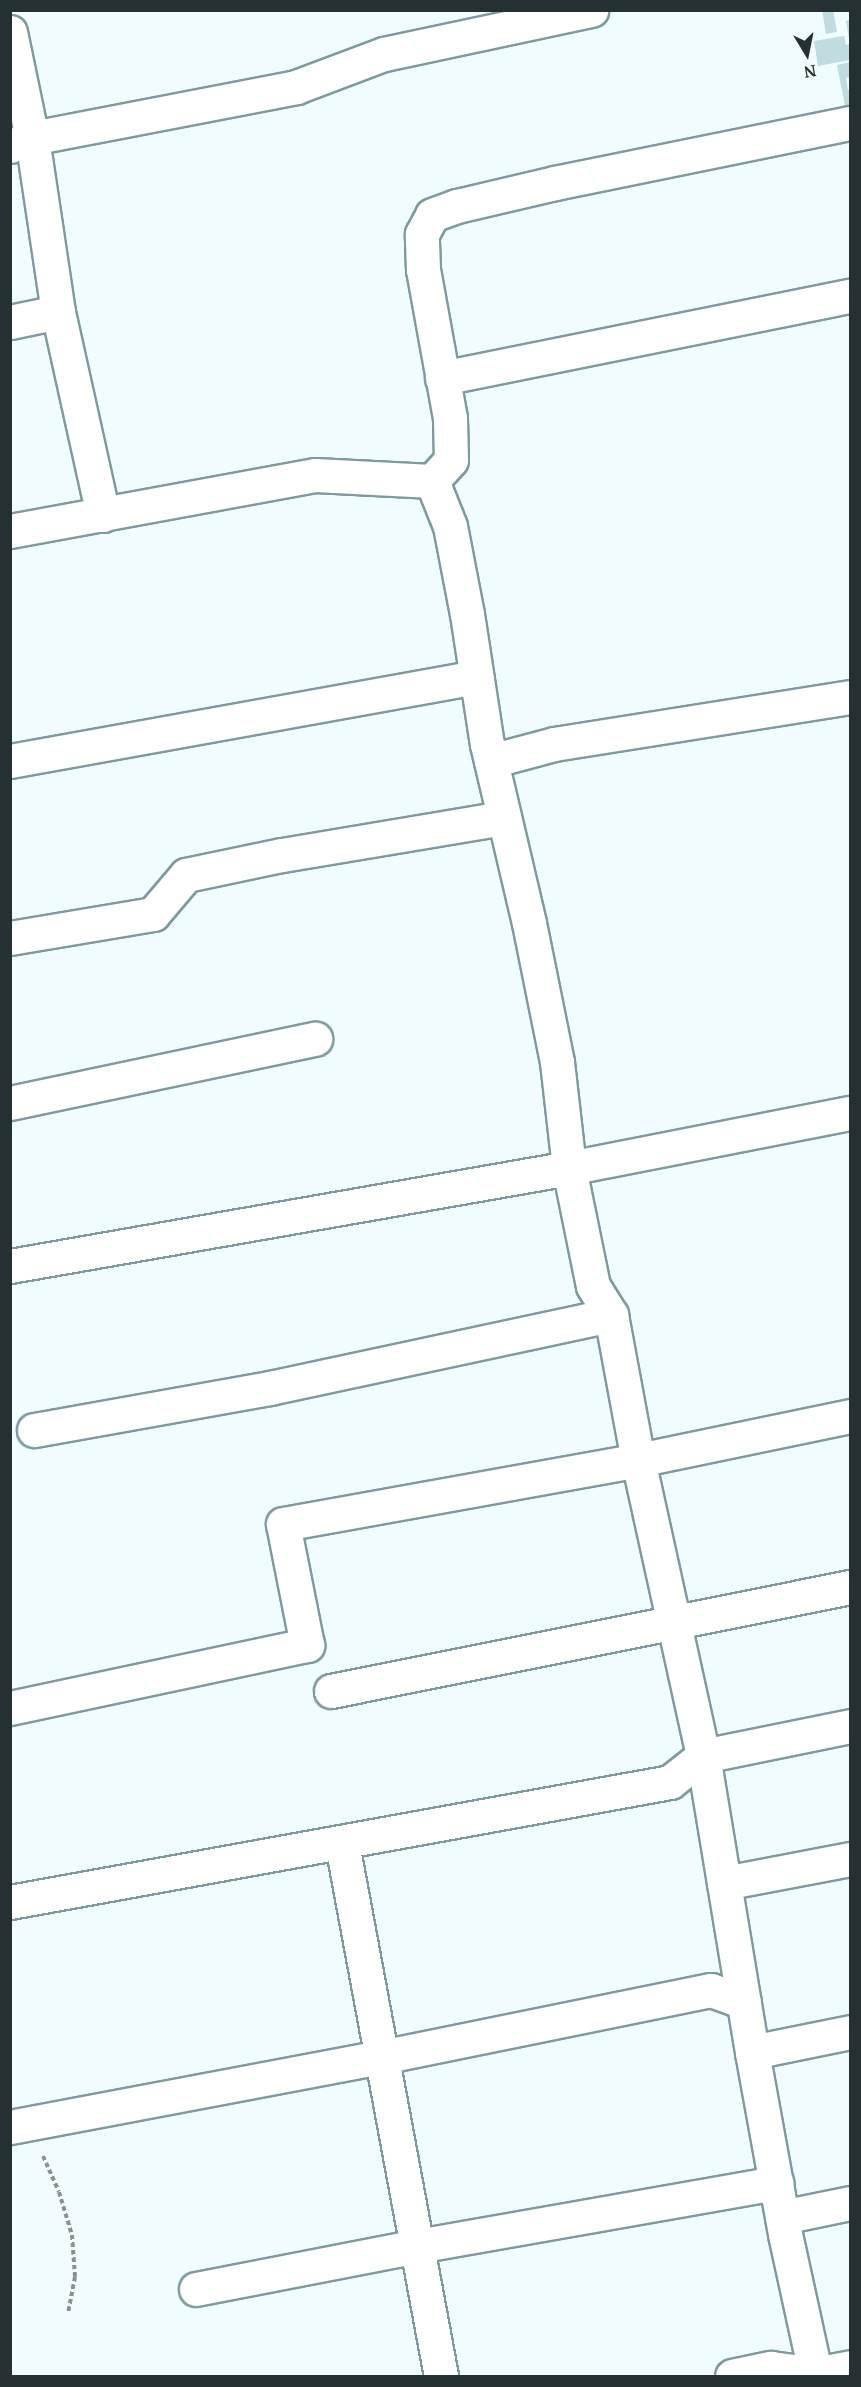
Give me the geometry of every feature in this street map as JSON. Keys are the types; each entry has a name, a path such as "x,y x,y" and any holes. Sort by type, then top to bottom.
{"street":[{"path":"21,142 296,87 384,54 591,10"},
{"path":"10,32 21,142 103,515"},
{"path":"432,481 451,460 450,418 423,270 422,234 432,215 457,206 555,183 850,123"},
{"path":"442,378 850,296"},
{"path":"10,322 58,312"},
{"path":"10,531 315,476 432,481"},
{"path":"432,481 450,526 491,761 557,1062 569,1168 593,1286 611,1315 638,1460 703,1756 752,2052 782,2217 815,2375"},
{"path":"10,761 477,676"},
{"path":"491,761 554,744 850,697"},
{"path":"10,938 153,914 186,874 282,855 504,818"},
{"path":"10,1103 315,1039"},
{"path":"10,1266 569,1168 850,1113"},
{"path":"34,1430 270,1388 611,1315"},
{"path":"10,1708 307,1645 283,1524 638,1460 850,1416"},
{"path":"331,1691 850,1587"},
{"path":"10,1902 342,1844 670,1782 703,1756 850,1726"},
{"path":"342,1844 441,2376"},
{"path":"724,1883 850,1859"},
{"path":"10,2127 383,2056 711,1990 744,2002"},
{"path":"752,2052 850,2032"},
{"path":"196,2289 418,2246 776,2183"},
{"path":"782,2217 850,2203"},
{"path":"732,2376 771,2368 815,2375 850,2367"}],"path":[{"path":"33,2153 43,2156 59,2192 72,2235 75,2277 68,2312"}],"building":[{"path":"822,10 833,10 837,32 826,34"},
{"path":"850,20 850,39 849,39 846,21"},
{"path":"844,36 846,45 850,44 850,60 818,66 814,41"},
{"path":"850,62 850,77 846,78 848,90 850,90 850,115 847,116 837,65"}]}
